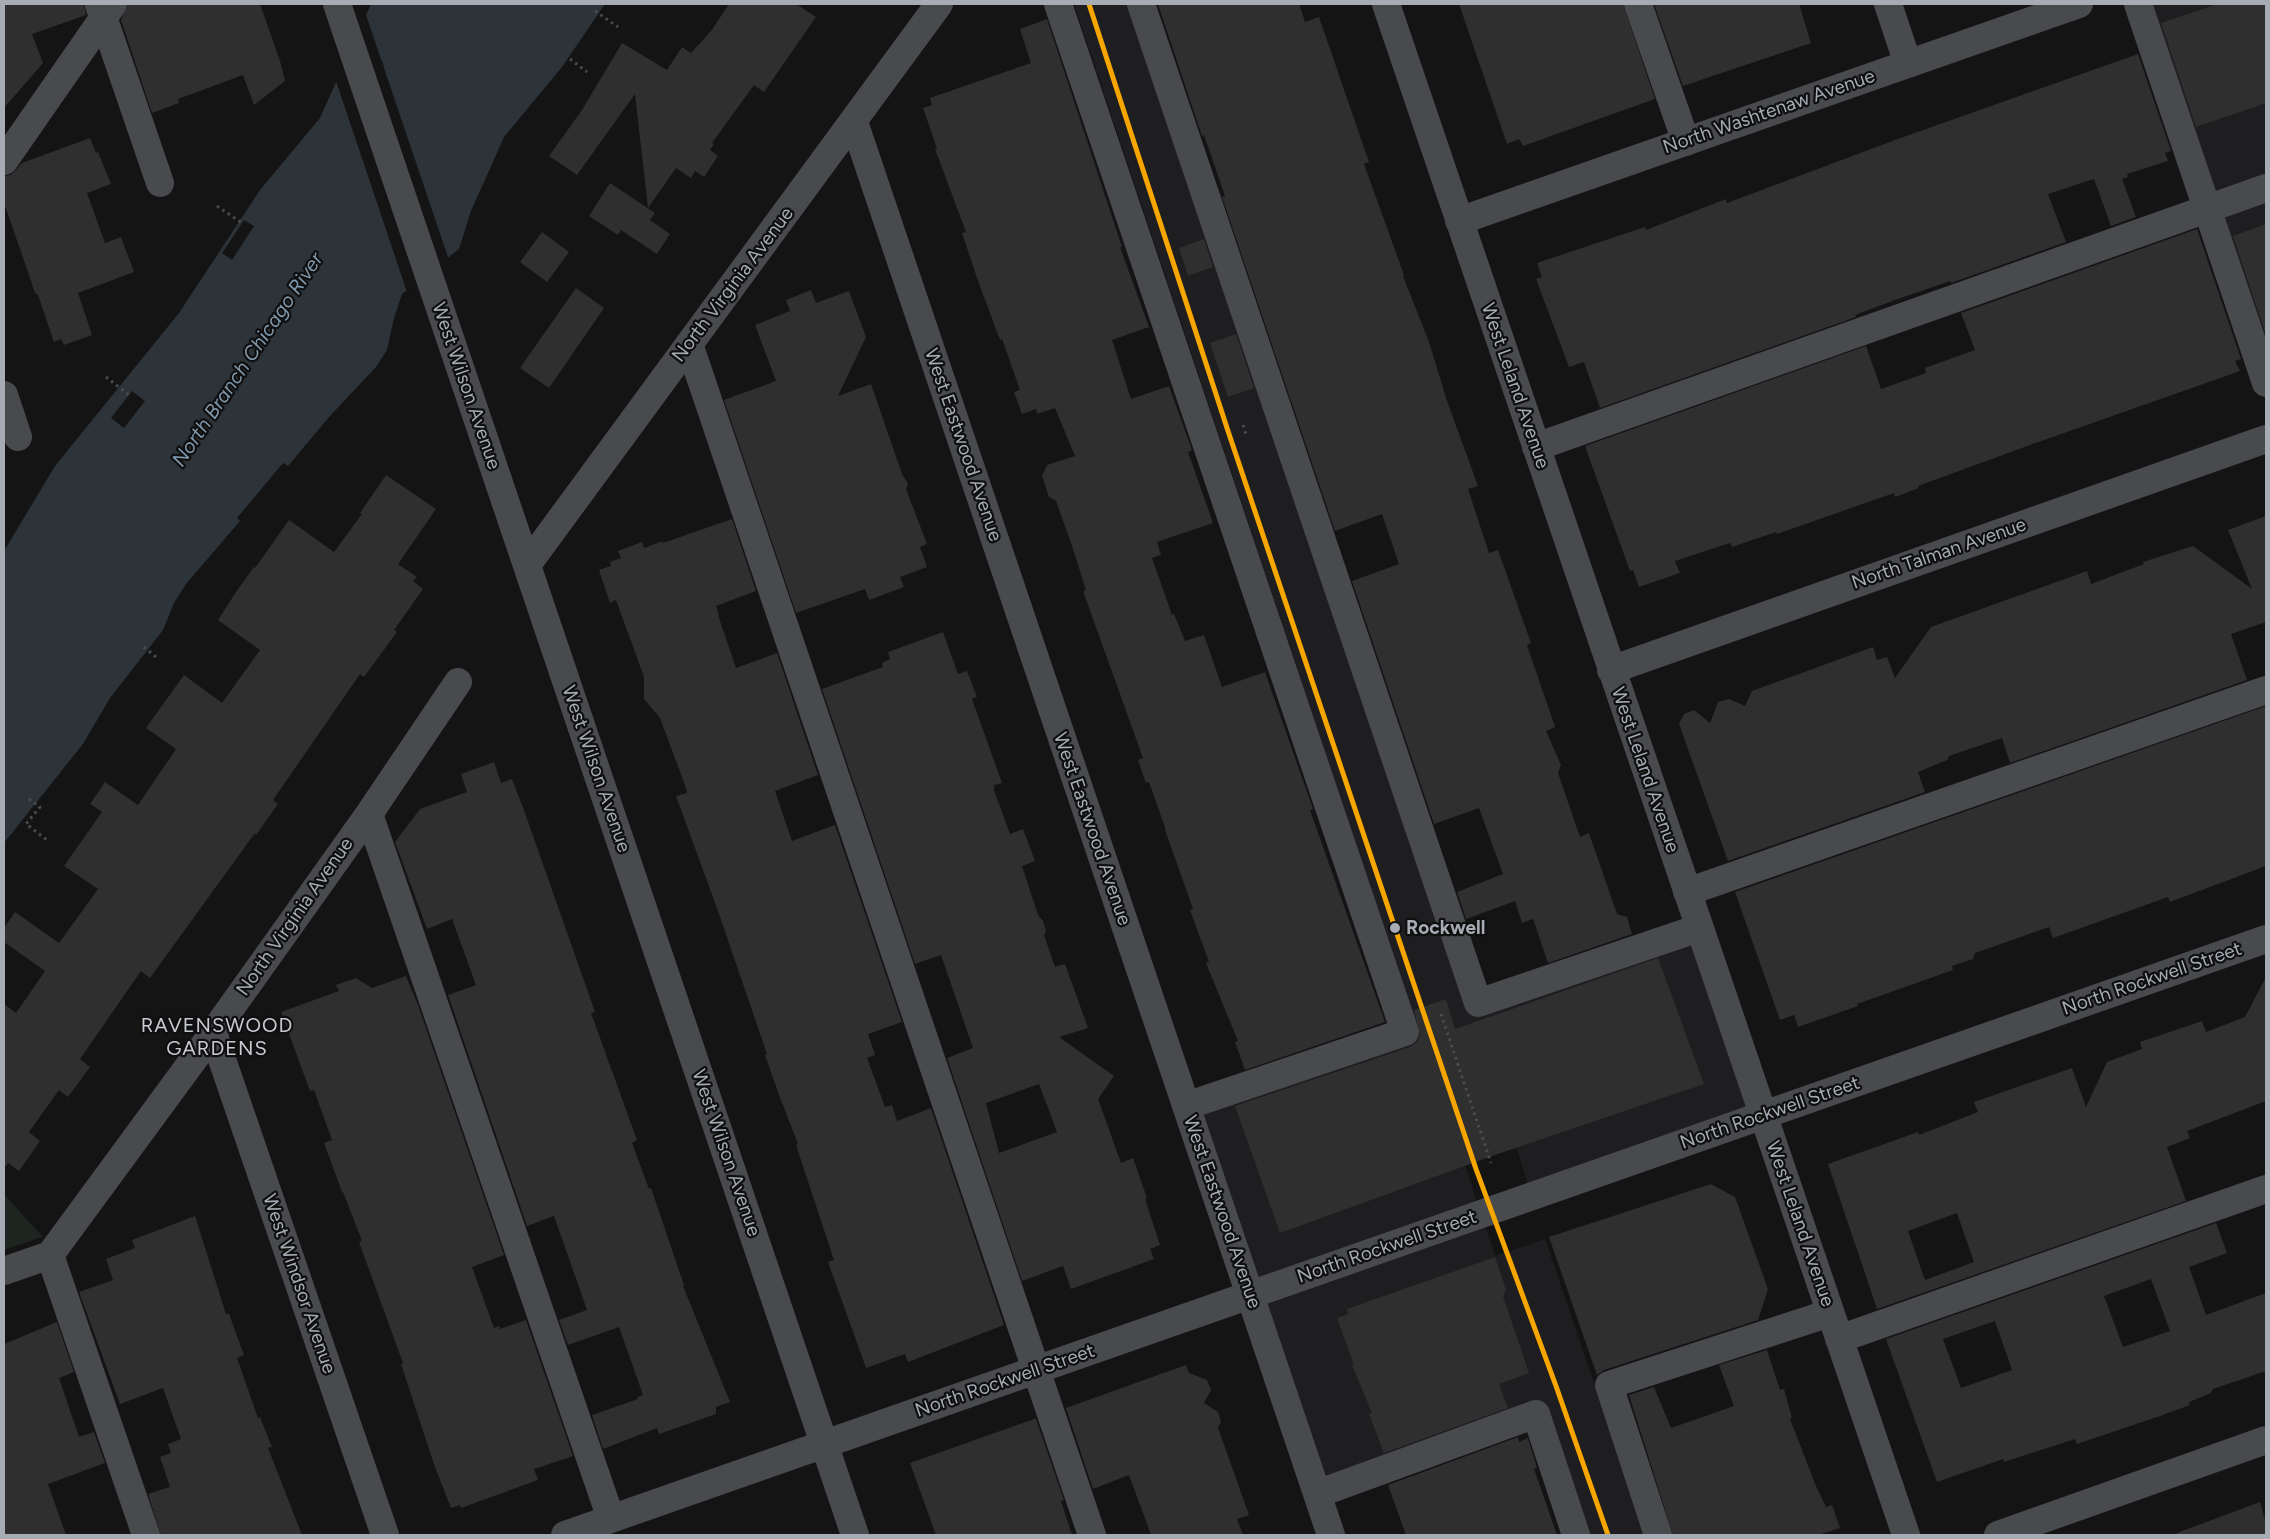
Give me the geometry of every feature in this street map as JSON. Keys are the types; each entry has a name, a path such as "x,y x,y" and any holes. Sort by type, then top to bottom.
{"street":[{"name":"North Virginia Avenue","path":"527,565 939,4"},
{"path":"1058,4 1404,1032 1186,1106"},
{"path":"1141,4 1478,1003 1699,928"},
{"name":"West Leland Avenue","path":"1386,4 1906,1535"},
{"path":"1638,4 1686,142"},
{"path":"1888,4 1908,64"},
{"name":"North Washtenaw Avenue","path":"1459,221 2079,4"},
{"path":"2138,4 2266,383"},
{"path":"4,161 105,8"},
{"path":"105,8 160,183"},
{"name":"West Wilson Avenue","path":"340,12 855,1535"},
{"name":"West Eastwood Avenue","path":"854,122 1331,1535"},
{"path":"1536,447 2266,188"},
{"path":"689,344 1092,1535"},
{"path":"4,395 18,437"},
{"name":"North Talman Avenue","path":"1612,670 2266,438"},
{"name":"North Virginia Avenue","path":"50,1255 213,1033 369,814 458,682"},
{"path":"1687,892 2266,690"},
{"path":"369,814 605,1526"},
{"name":"North Rockwell Street","path":"565,1535 605,1526 824,1444 2266,939"},
{"name":"West Windsor Avenue","path":"213,1033 385,1535"},
{"path":"1839,1339 2266,1189"},
{"path":"4,1271 50,1255 146,1535"},
{"path":"1658,1535 1608,1385 1830,1314"},
{"path":"1317,1494 1536,1414 1576,1535"},
{"path":"1998,1535 2266,1440"}],"path":[{"path":"595,12 618,28"},
{"path":"570,59 587,72"},
{"path":"217,206 242,223"},
{"path":"106,376 129,396"},
{"path":"1243,425 1247,437"},
{"path":"144,647 156,657"},
{"path":"29,800 40,807 26,824 47,840"},
{"path":"1441,1014 1491,1163"}],"shaded area":[{"path":"1074,4 1130,4 1468,1006 1699,931 1761,1117 1532,1196 1516,1147 1465,1166 1495,1256 1545,1239 1646,1535 1588,1535 1546,1410 1322,1490 1192,1109 1418,1027"},
{"path":"2143,4 2266,4 2266,369"},
{"path":"4,1194 42,1236 42,1237 4,1250"}],"water":[{"name":"North Branch Chicago River","path":"371,4 605,4 562,67 504,137 471,211 459,249 402,294 394,318 387,350 376,367 330,416 288,466 283,463 237,518 240,521 186,584 174,603 163,630 110,698 83,744 4,843 4,551 55,466 179,313 260,190 320,118","holes":["382,61 384,67 349,119 347,113"]}],"pier":[{"path":"365,12 449,260 407,292 335,78"},
{"path":"244,220 254,226 232,260 222,253"},
{"path":"132,391 145,401 124,428 111,418"}],"building":[{"path":"4,4 84,4 86,15 32,34 43,63 4,108"},
{"path":"128,4 260,4 285,81 254,105 243,75 178,99 179,103 152,113 121,20"},
{"path":"729,4 796,4 816,17 764,92 754,85 712,143 714,144 710,150 718,156 704,177 695,171 691,178 676,168 648,208 635,94 577,175 549,156 582,110 622,43 667,70 682,47 691,53 711,31"},
{"path":"1158,4 1299,4 1305,22 1319,17 1369,162 1364,164 1403,276 1429,342 1447,401 1478,486 1468,489 1489,553 1498,550 1531,643 1527,645 1555,727 1546,731 1561,765 1558,773 1580,837 1589,833 1617,914 1627,917 1632,934 1548,963 1533,919 1522,923 1515,901 1466,919 1457,892 1503,874 1479,808 1434,824 1352,581 1399,564 1382,514 1335,531 1222,197 1225,196 1204,135 1202,136"},
{"path":"1459,4 1623,4 1655,99 1523,146 1519,139 1507,144"},
{"path":"1654,4 1799,4 1811,43 1683,86"},
{"path":"2218,4 2266,4 2266,103 2196,127 2161,23"},
{"path":"1047,19 1122,247 1120,247 1149,327 1112,340 1131,399 1169,386 1192,450 1188,452 1213,523 1157,542 1161,555 1152,558 1172,615 1174,614 1185,641 1204,635 1222,687 1265,672 1313,809 1310,810 1385,1022 1245,1070 1235,1042 1238,1041 1206,963 1209,962 1190,910 1193,909 1166,830 1149,782 1146,783 1138,760 1143,758 1083,591 1086,590 1072,546 1056,501 1049,497 1042,476 1047,465 1075,456 1055,408 1037,414 1036,409 1022,414 1014,392 1020,390 977,278 962,233 966,232 935,149 937,148 923,108 932,105 930,98 1031,63 1020,29"},
{"path":"2138,54 2171,151 2165,153 2168,161 2127,174 2128,177 2122,179 2136,217 2111,226 2094,179 2048,194 2066,242 1951,283 1950,281 1895,300 1855,315 1856,317 1600,408 1584,362 1569,367 1536,279 1542,277 1537,263 1645,227 1646,230 1726,199 1727,203 1895,140"},
{"path":"90,138 111,184 87,193 105,243 121,237 134,272 78,293 92,335 64,345 61,339 54,342 38,295 35,293 4,203 4,176 11,175 22,163"},
{"path":"610,183 655,213 650,220 670,234 657,254 621,230 618,235 589,216"},
{"path":"2266,224 2266,335 2233,236"},
{"path":"2197,229 2241,359 2235,361 2240,371 2030,445 1918,486 1919,488 1895,497 1894,493 1777,534 1776,532 1732,547 1730,543 1675,561 1680,573 1639,587 1633,570 1630,571 1585,446 1866,346 1881,389 1926,373 1925,368 1975,350 1961,313"},
{"path":"542,232 569,252 547,282 520,262"},
{"path":"1204,239 1213,267 1188,276 1179,248"},
{"path":"576,288 604,308 549,388 520,368"},
{"path":"811,290 816,303 849,291 866,337 838,396 871,384 902,474 908,484 906,489 927,544 920,547 927,567 900,577 904,587 869,600 865,589 796,613 724,400 776,381 755,325 790,311 786,300"},
{"path":"1236,334 1254,388 1228,397 1210,343"},
{"path":"386,475 436,509 398,564 417,577 413,581 423,589 394,630 397,632 364,677 360,674 273,800 278,804 256,835 255,833 150,978 141,971 80,1059 90,1067 68,1097 59,1090 29,1132 40,1141 19,1171 8,1163 4,1168 4,1004 16,1013 45,971 4,942 4,928 15,912 59,943 98,889 64,866 102,812 90,804 105,782 138,805 176,749 146,728 184,675 222,703 260,650 218,620 236,592 289,520 334,552 362,514 360,513"},
{"path":"2266,516 2266,622 2231,634 2247,680 2010,763 2002,738 1949,756 1947,760 1918,772 1925,792 1728,861 1679,724 1684,714 1694,710 1710,723 1718,702 1729,699 1745,706 1752,691 1873,647 1877,660 1887,657 1895,678 1931,627 2087,571 2091,584 2144,564 2143,562 2193,546 2252,589 2228,530"},
{"path":"732,519 756,591 716,606 718,615 736,668 777,653 818,775 775,791 792,841 835,825 902,1022 868,1034 875,1055 867,1058 885,1107 892,1105 897,1121 931,1108 1004,1325 908,1362 905,1354 866,1368 828,1262 834,1260 796,1145 798,1144 779,1095 765,1055 767,1054 718,911 676,796 687,793 686,788 660,718 644,699 644,677 616,600 610,603 599,570 611,566 610,562 621,558 618,551 642,542 644,548 663,541 663,543"},
{"path":"943,632 958,674 967,671 977,697 972,699 1002,783 994,785 994,790 1010,834 1023,829 1035,861 1022,866 1038,915 1043,921 1046,931 1044,935 1055,967 1065,964 1088,1028 1059,1037 1114,1076 1098,1099 1121,1163 1133,1158 1147,1198 1145,1199 1160,1245 1150,1249 1154,1259 1071,1289 1063,1266 1022,1281 947,1058 973,1048 941,955 915,964 822,689 883,667 882,663 890,659 888,652","holes":["1039,1084 1057,1132 999,1153 986,1103"]},
{"path":"2266,706 2266,866 2170,902 2168,897 2053,938 2049,927 1975,953 1973,959 1952,966 1953,970 1798,1027 1794,1015 1780,1020 1735,892"},
{"path":"494,762 501,783 512,779 525,813 595,1012 591,1013 637,1140 632,1143 649,1189 651,1188 683,1286 730,1402 716,1407 716,1414 659,1434 657,1428 603,1449 592,1415 638,1399 637,1397 643,1395 619,1327 568,1345 559,1320 587,1310 554,1216 527,1226 448,995 476,985 452,919 427,929 395,842 420,809 467,792 461,774"},
{"path":"1658,958 1704,1084 1495,1155 1280,1233 1235,1106 1410,1047 1417,1042 1420,1035 1414,1010 1446,999 1455,1029"},
{"path":"406,976 418,1005 504,1255 472,1267 494,1328 499,1326 500,1329 526,1320 573,1456 534,1469 538,1480 461,1508 460,1505 451,1508 435,1467 401,1364 403,1363 359,1242 362,1241 324,1143 332,1140 314,1090 310,1091 281,1012 339,991 336,985 356,978 372,988"},
{"path":"2266,977 2266,1101 2187,1131 2190,1138 2167,1147 2186,1201 1877,1309 1828,1164 1918,1132 1919,1135 1978,1112 1974,1102 2072,1068 2086,1107 2107,1062 2142,1049 2140,1042 2202,1021 2206,1032 2245,1017","holes":["1957,1213 1974,1262 1925,1280 1908,1231"]},
{"path":"1711,1184 1735,1197 1768,1289 1758,1320 1604,1370 1597,1375 1549,1237"},
{"path":"195,1216 226,1314 229,1314 244,1355 237,1358 258,1418 260,1417 272,1447 268,1448 302,1535 161,1535 148,1494 170,1487 160,1457 171,1453 168,1444 181,1439 163,1388 120,1404 79,1292 113,1280 106,1259 135,1248 132,1240"},
{"path":"2216,1223 2227,1253 2189,1267 2206,1315 2266,1293 2266,1371 2213,1389 2211,1393 2189,1402 2190,1405 2160,1416 2077,1444 2075,1439 2004,1462 2003,1459 1937,1482 1886,1339","holes":["2151,1279 2170,1331 2123,1347 2104,1296","1995,1321 2012,1370 1961,1388 1943,1339"]},
{"path":"1495,1257 1506,1290 1503,1296 1529,1373 1499,1384 1508,1408 1384,1453 1369,1414 1372,1413 1352,1365 1354,1365 1337,1318 1348,1314 1347,1309"},
{"path":"57,1322 74,1372 59,1378 79,1437 94,1432 105,1463 48,1484 66,1535 4,1535 4,1344"},
{"path":"1767,1350 1780,1390 1784,1389 1792,1418 1790,1419 1816,1486 1826,1507 1832,1505 1840,1528 1818,1535 1673,1535 1629,1395 1654,1387 1671,1428 1734,1406 1719,1365"},
{"path":"1186,1365 1189,1373 1207,1380 1211,1390 1204,1403 1218,1412 1221,1422 1218,1428 1249,1515 1237,1519 1243,1535 1151,1535 1129,1475 1093,1489 1066,1408"},
{"path":"1036,1419 1064,1500 1061,1501 1072,1535 936,1535 910,1463"},
{"path":"1518,1437 1519,1442 1528,1438 1537,1468 1534,1469 1557,1535 1406,1535 1388,1485"},
{"path":"2260,1502 2266,1524 2266,1535 2178,1535 2177,1533"}],"transit line":[{"path":"1089,4 1228,431 1476,1169 1556,1386 1608,1535"}],"place":[{"name":"Rockwell","path":"1395,928"}],"district":[{"name":"RAVENSWOOD GARDENS","path":"217,1038"}]}
